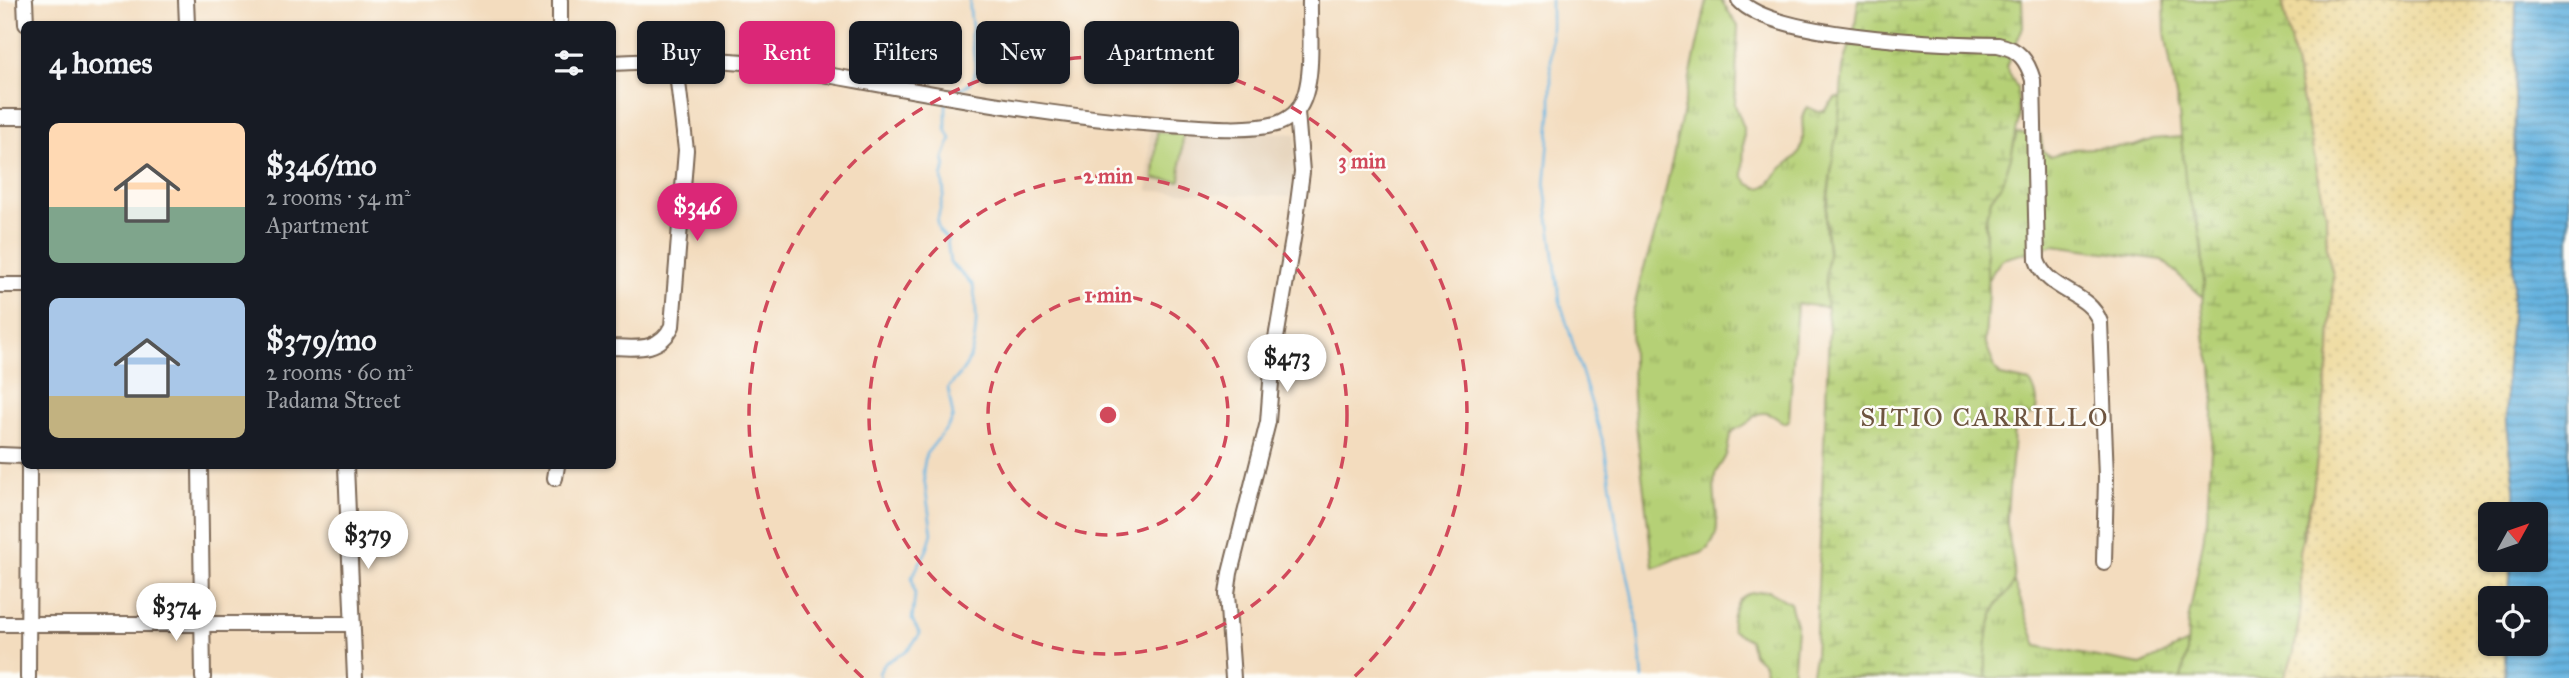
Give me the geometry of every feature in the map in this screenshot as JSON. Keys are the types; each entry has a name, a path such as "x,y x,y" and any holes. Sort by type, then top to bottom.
{"street":[{"path":"25,0 26,21"},
{"path":"186,0 187,21"},
{"path":"560,0 560,21"},
{"path":"725,60 759,63 1103,120 1200,127 1267,126 1283,122 1297,112 1306,95 1310,0"},
{"path":"1739,0 1749,10 1785,24 1904,41 1998,45 2011,47 2026,60 2033,80 2037,260 2045,276 2089,304 2100,322 2106,477 2104,562"},
{"path":"616,63 637,62"},
{"path":"616,347 651,346 665,337 671,326 685,174 686,140 678,84"},
{"path":"1233,678 1228,584 1268,422 1273,356 1302,172 1297,112"},
{"path":"0,117 21,117"},
{"path":"0,285 21,285"},
{"path":"0,455 21,456"},
{"path":"28,678 29,469"},
{"path":"200,469 203,678"},
{"path":"346,469 355,678"},
{"path":"0,624 353,624"}],"shaded area":[{"path":"1150,125 1296,134 1292,197 1148,191"}],"green space":[{"path":"1707,0 1721,0 1738,26 1735,105 1744,128 1743,176 1749,184 1758,188 1768,185 1799,153 1803,143 1803,116 1807,107 1819,112 1824,111 1836,97 1841,98 1825,221 1828,254 1827,307 1797,304 1789,420 1786,423 1770,414 1760,413 1731,434 1726,455 1715,476 1717,527 1711,545 1700,554 1677,558 1653,567 1633,399 1631,320 1659,220"},
{"path":"1858,0 2022,0 2023,27 2006,67 2017,88 2019,118 2003,182 1991,199 1985,222 1988,293 1985,341 2001,376 2030,382 2037,406 2034,414 2013,424 2007,525 2014,578 2012,587 1997,605 1990,622 1986,678 1811,678 1815,656 1829,330 1825,291 1828,253 1826,217 1838,131 1843,68 1855,26"},
{"path":"2164,0 2282,0 2326,213 2327,250 2333,274 2330,353 2313,492 2300,556 2301,608 2294,653 2284,678 2181,678 2187,655 2188,622 2207,520 2214,397 2202,304 2202,249 2198,224 2186,188 2179,114 2165,32"},
{"path":"1157,132 1183,134 1180,181 1154,179"},
{"path":"2017,133 2040,134 2043,151 2050,156 2073,149 2134,146 2153,139 2181,137 2188,195 2200,233 2203,297 2162,260 2054,245 2002,259 1986,282 1986,216 1991,199 2003,182"},
{"path":"2014,582 2037,646 2141,665 2187,643 2181,678 1986,678 1990,622 1997,605"},
{"path":"1769,591 1790,603 1797,628 1793,678 1766,678 1764,664 1753,654 1749,640 1732,630 1734,610 1742,597"}],"sand":[{"path":"2282,0 2516,0 2513,289 2506,378 2507,424 2515,502 2478,502 2478,572 2511,572 2509,586 2478,586 2478,656 2505,656 2504,678 2284,678 2294,653 2301,608 2300,552 2313,492 2330,353 2333,274 2327,250 2326,213"}],"water":[{"path":"2516,0 2569,0 2569,678 2504,678 2505,656 2548,656 2548,586 2509,586 2511,572 2548,572 2548,502 2515,502 2507,424 2506,378 2513,289"}],"waterway":[{"path":"951,90 969,84 975,72 970,0"},
{"path":"1551,0 1551,114 1545,188 1560,301 1604,445 1616,520 1636,614 1643,678"},
{"path":"880,678 879,673 885,663 908,650 920,634 912,620 915,595 912,577 927,550 932,533 923,471 926,454 950,424 953,416 948,388 966,366 975,337 976,305 973,285 950,263 947,239 939,231 937,222 944,193 944,158 951,139 946,129 946,101"}],"district":[{"name":"SITIO CARRILLO","path":"1985,417"}]}
